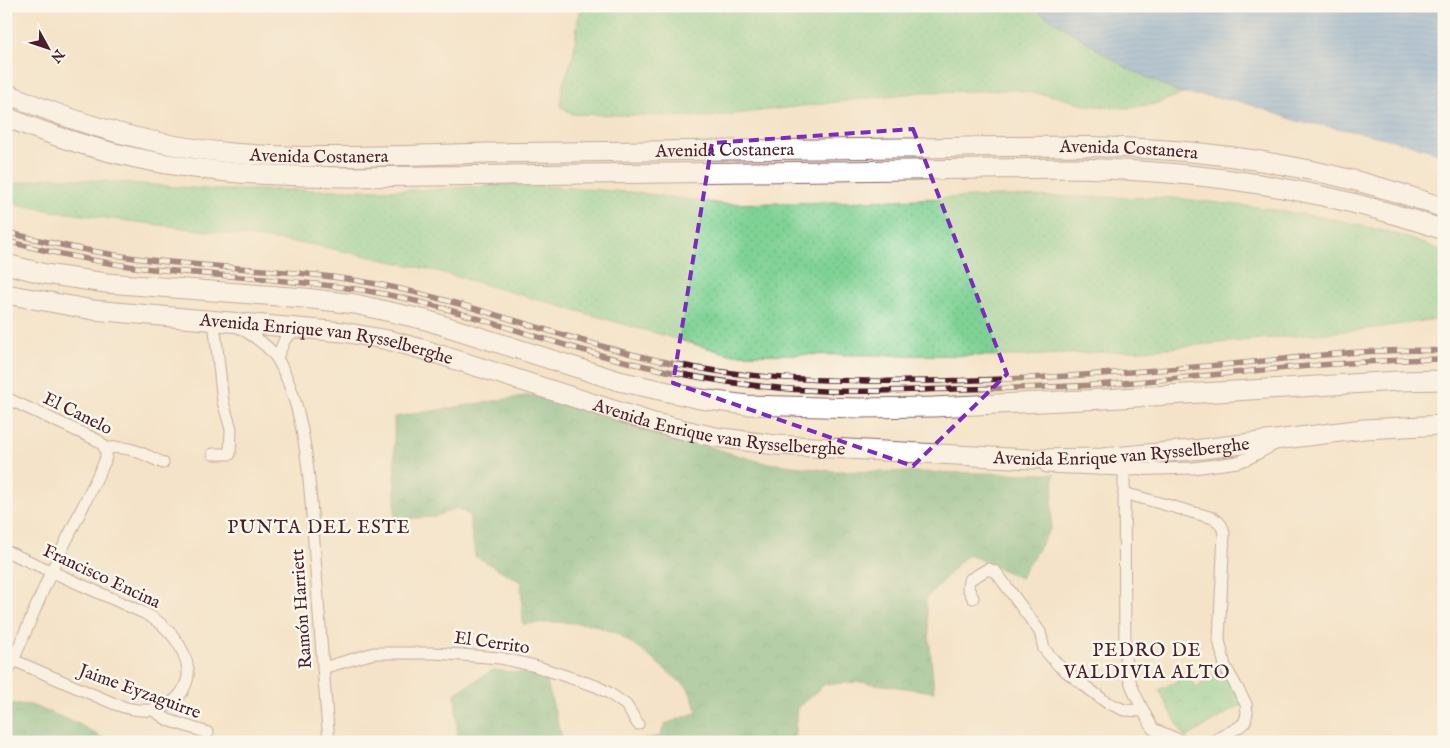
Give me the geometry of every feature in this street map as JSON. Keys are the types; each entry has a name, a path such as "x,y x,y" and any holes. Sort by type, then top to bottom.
{"main road":[{"name":"Avenida Costanera","path":"6,92 63,115 119,132 183,146 237,153 313,156 1073,146 1126,148 1196,153 1281,164 1364,183 1444,208"},
{"name":"Avenida Costanera","path":"6,117 69,140 139,158 193,168 261,175 356,177 1066,168 1126,169 1223,177 1284,187 1385,211 1444,230"},
{"name":"Avenida Enrique van Rysselberghe","path":"7,265 45,274 106,283 295,297 355,304 426,320 618,381 700,399 747,405 859,408 933,407 1078,401 1398,381 1444,380"},
{"name":"Avenida Enrique van Rysselberghe","path":"6,294 93,310 343,332 388,340 426,350 654,423 714,437 776,445 1030,459 1129,456 1364,429 1444,425"}],"street":[{"name":"Ramón Harriett","path":"223,322 253,336 277,358 298,414 307,461 329,742"},
{"path":"213,454 230,454 232,429 223,402 223,322"},
{"path":"277,358 285,339 296,329"},
{"name":"El Canelo","path":"6,398 97,440 106,449 124,447 163,463"},
{"path":"967,456 1026,466 1124,470 1193,468 1238,462 1258,454 1284,439"},
{"path":"6,677 10,659 105,461 106,449"},
{"path":"1124,470 1125,662 1130,684 1153,729 1184,742"},
{"path":"1124,493 1213,518 1219,521 1222,527 1224,533 1219,640 1225,666 1241,695 1247,712 1244,722 1240,727 1212,742"},
{"name":"Francisco Encina","path":"6,552 151,616 164,626 176,640 187,664 187,682 182,692 174,700 162,708 153,710"},
{"path":"973,598 968,588 969,580 988,569 996,572 1040,632 1044,649 1059,666 1106,702 1124,710 1143,711"},
{"name":"El Cerrito","path":"323,668 374,654 435,652 500,658 535,666 596,686 626,705 638,724"},
{"name":"Jaime Eyzaguirre","path":"10,659 124,707 133,710 153,710 168,720 208,733"}],"highlighted area":[{"path":"913,129 1007,374 913,466 673,383 712,143"}],"green space":[{"path":"580,6 1027,6 1047,16 1123,66 1182,94 1155,104 1127,108 1085,105 1055,96 1014,90 922,92 709,117 572,114 560,106 563,84 573,57"},
{"path":"52,177 217,190 426,190 516,184 640,193 722,204 1000,196 1173,198 1264,208 1338,220 1396,234 1444,251 1444,318 1368,329 1144,350 1023,356 729,354 437,271 315,245 52,211 6,202 6,191 15,184"},
{"path":"531,395 761,462 833,471 1054,474 1051,528 1020,578 968,554 926,599 934,692 861,682 825,684 797,708 794,742 628,742 660,736 665,724 698,712 688,688 641,650 616,633 590,624 558,622 523,624 521,582 475,556 469,515 457,508 434,517 395,519 394,417"},
{"path":"1225,666 1249,700 1185,738 1159,690 1185,677 1198,687"},
{"path":"493,670 545,675 563,742 458,742 455,693"},
{"path":"6,703 31,705 79,724 110,742 6,742"}],"water":[{"path":"1027,6 1444,6 1444,155 1406,143 1297,121 1238,101 1182,94 1123,66 1047,16"}],"railway":[{"path":"6,232 41,241 132,258 325,276 382,285 419,293 634,355 695,368 769,377 818,380 958,381 1141,371 1391,350 1444,351"},
{"path":"6,241 70,256 135,267 310,283 368,291 425,303 622,361 707,379 765,387 824,391 873,391 1070,386 1151,381 1318,365 1444,359"}],"district":[{"name":"PUNTA DEL ESTE","path":"319,526"},
{"name":"PEDRO DE VALDIVIA ALTO","path":"1147,660"}]}
